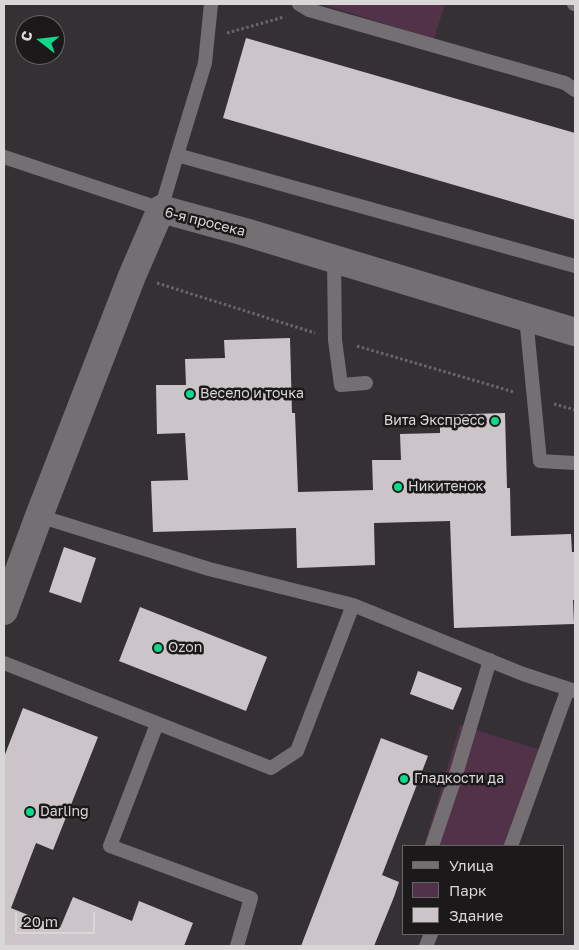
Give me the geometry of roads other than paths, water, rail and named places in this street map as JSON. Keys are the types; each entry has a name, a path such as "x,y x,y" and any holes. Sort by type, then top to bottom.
{"street":[{"name":"6-я просека","path":"4,611 38,516 132,276 161,209 334,258 575,332"}],"lane":[{"path":"4,157 161,209 205,63 211,4"},
{"path":"304,7 572,84"},
{"path":"177,155 575,266"},
{"path":"334,258 335,340 341,385 366,383"},
{"path":"526,317 540,461 575,463"},
{"path":"38,516 210,569 353,605 523,674 572,690 511,845"},
{"path":"4,663 271,768 297,751 353,605"},
{"path":"432,845 454,781 490,660"},
{"path":"157,724 110,846 251,898 236,946"}],"place":[{"name":"Весело и точка","path":"190,394"},
{"name":"Вита Экспресс","path":"495,421"},
{"name":"Никитенок","path":"398,487"},
{"name":"Ozon","path":"158,648"},
{"name":"Гладкости да","path":"404,779"},
{"name":"Darling","path":"30,812"}]}
